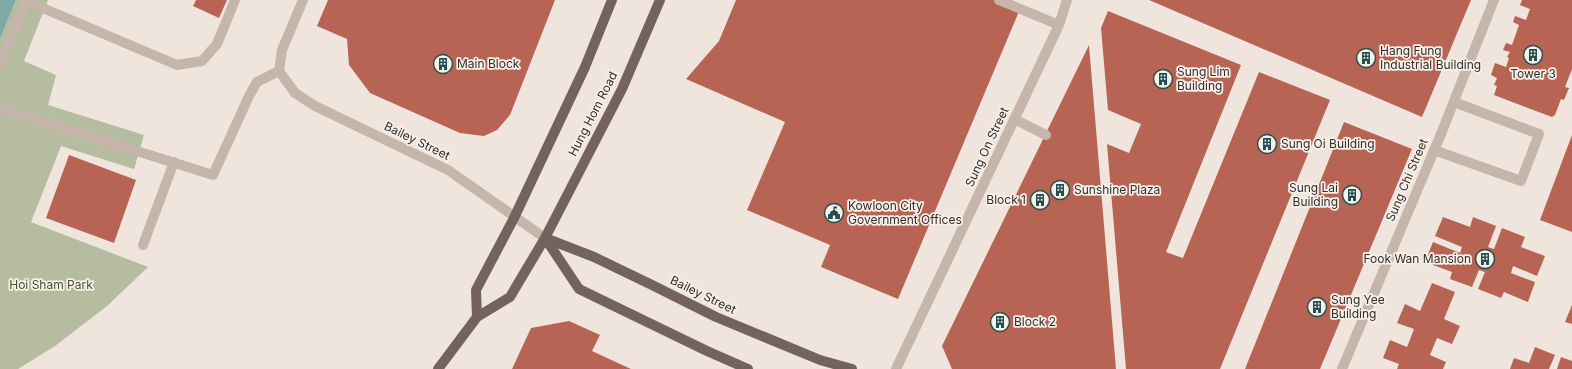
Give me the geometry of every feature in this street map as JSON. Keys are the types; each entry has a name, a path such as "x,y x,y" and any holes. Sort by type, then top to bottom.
{"main road":[{"path":"438,369 477,317 476,290 514,218 585,67 612,0"},
{"name":"Hung Hom Road","path":"477,317 510,297 545,238 622,89 660,0"},
{"name":"Bailey Street","path":"545,238 579,289 706,351 748,369"},
{"name":"Bailey Street","path":"545,238 594,257 652,284 716,317 820,360 852,369"}],"street":[{"path":"0,65 26,1 177,65 202,61 217,44 235,0"},
{"path":"0,108 213,175 249,96 257,82 279,71 282,50 303,0"},
{"path":"999,0 1059,25"},
{"name":"Sung On Street","path":"896,369 1059,25 1067,0"},
{"name":"Sung Chi Street","path":"1342,369 1454,102 1494,0"},
{"name":"Bailey Street","path":"279,71 295,93 315,106 448,170 514,218 545,238"},
{"path":"1434,150 1520,182 1539,134 1454,102"},
{"path":"1014,119 1046,135"},
{"path":"143,245 174,162"}],"green space":[{"name":"Hoi Sham Park","path":"16,0 48,0 24,61 56,75 48,105 144,135 134,169 61,146 31,222 148,267 107,306 55,346 18,369 0,369 0,39"}],"water":[{"path":"0,0 16,0 0,39"}],"building":[{"path":"196,0 227,0 219,18 193,6"},
{"name":"Main Block","path":"328,0 555,0 510,115 497,130 484,136 460,133 370,93 349,65 347,39 317,26"},
{"path":"736,0 999,0 1020,9 898,299 821,267 830,245 747,210 785,122 686,79 719,41"},
{"name":"Hang Fung Industrial Building","path":"1149,0 1471,0 1422,117"},
{"name":"Tower 3","path":"1522,0 1572,0 1572,69 1565,87 1569,88 1564,100 1561,99 1555,115 1552,117 1494,95 1497,86 1494,85 1497,78 1491,75 1495,63 1506,67 1509,58 1507,57 1510,52 1503,50 1506,43 1512,45 1519,25 1513,22 1515,16 1526,20 1530,9 1520,5"},
{"path":"1108,11 1241,65 1166,252 1183,258 1259,72 1330,100 1220,369 1126,369 1107,144 1129,153 1141,124 1108,110 1101,28"},
{"name":"Sunshine Plaza","path":"1089,45 1116,369 952,369 942,346"},
{"path":"1344,122 1412,149 1320,369 1245,369"},
{"path":"1572,135 1572,232 1540,220"},
{"path":"69,155 136,180 114,243 46,218"},
{"name":"Fook Wan Mansion","path":"1443,217 1470,227 1473,217 1496,226 1488,247 1494,249 1502,228 1525,237 1521,247 1545,256 1537,276 1513,266 1511,273 1535,282 1528,302 1504,292 1501,298 1478,289 1485,272 1479,270 1472,287 1450,279 1452,272 1425,262 1433,242 1460,253 1462,247 1435,236"},
{"path":"1432,283 1455,292 1444,319 1460,326 1452,344 1437,338 1430,355 1446,362 1443,369 1397,369 1399,364 1383,358 1390,340 1407,347 1414,329 1397,323 1405,304 1420,311"},
{"path":"1572,305 1572,324 1565,322"},
{"path":"569,321 600,335 592,351 631,369 512,369 531,328"},
{"path":"1535,347 1555,355 1549,369 1510,369 1514,358 1529,363"},
{"path":"1561,357 1572,361 1572,369 1557,369"}],"place":[{"name":"Tower 3","path":"1533,55"},
{"name":"Hang Fung Industrial Building","path":"1366,58"},
{"name":"Main Block","path":"443,64"},
{"name":"Sung Lim Building","path":"1163,79"},
{"name":"Sung Oi Building","path":"1267,144"},
{"name":"Sunshine Plaza","path":"1060,190"},
{"name":"Sung Lai Building","path":"1352,195"},
{"name":"Block 1","path":"1040,200"},
{"name":"Kowloon City Government Offices","path":"834,213"},
{"name":"Fook Wan Mansion","path":"1485,259"},
{"name":"Sung Yee Building","path":"1317,307"},
{"name":"Block 2","path":"1000,322"}]}
